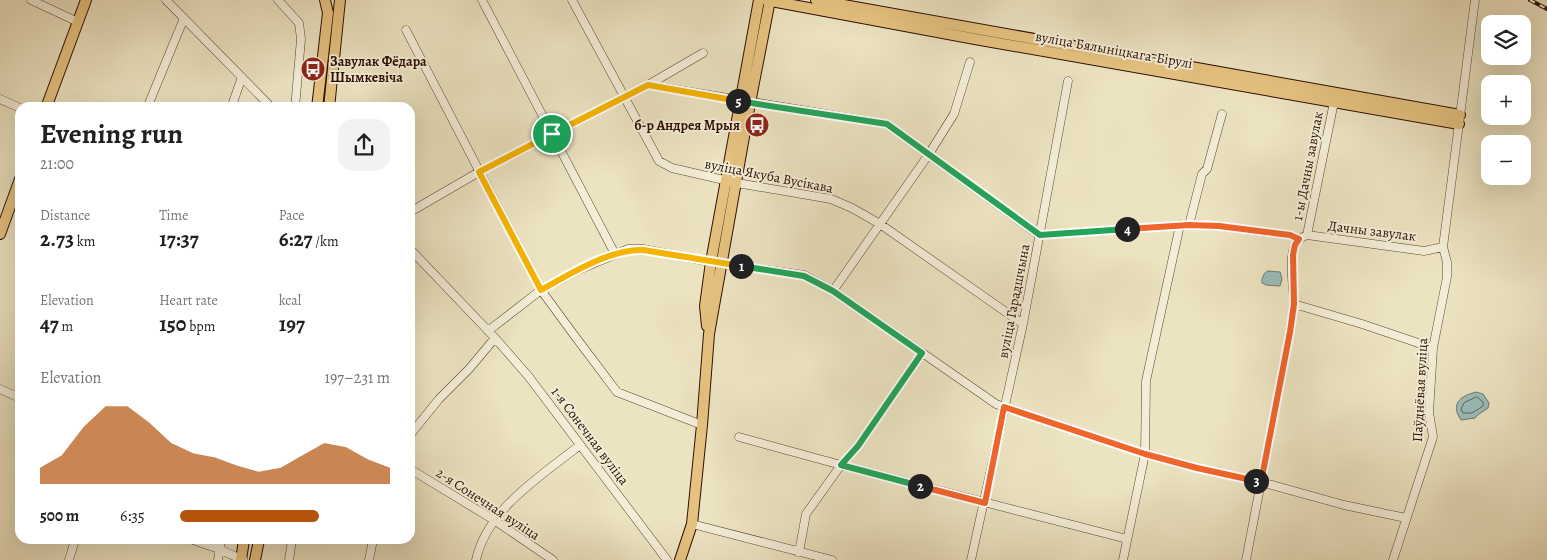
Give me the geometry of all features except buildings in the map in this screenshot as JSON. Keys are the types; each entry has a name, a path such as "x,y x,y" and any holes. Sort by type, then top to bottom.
{"main road":[{"path":"48,102 86,0"},
{"path":"318,102 328,14 325,0"},
{"path":"330,102 340,0"},
{"path":"680,560 692,524 702,425 709,334 705,321 705,306 716,263 732,182 746,102 759,0"},
{"path":"746,102 769,0"},
{"name":"вуліца Бялыніцкага-Бірулі","path":"769,0 985,41 1334,102 1460,120"},
{"name":"вуліца Бялыніцкага-Бірулі","path":"816,0 1460,120"},
{"path":"0,234 4,213 15,190"},
{"path":"241,560 243,544"},
{"path":"255,560 258,544"}],"street":[{"path":"31,0 78,22"},
{"path":"166,0 266,102"},
{"path":"278,0 299,23 301,39 296,102"},
{"path":"482,0 615,254"},
{"name":"вуліца Якуба Вусікава","path":"572,0 659,161 672,168 732,182 831,199 852,208 880,224 1024,324"},
{"name":"Паўднёвая вуліца","path":"1393,560 1433,437 1429,412 1433,348 1447,277 1447,262 1443,247 1475,0"},
{"path":"149,102 184,18"},
{"path":"406,30 541,290 617,392 702,425"},
{"path":"415,209 479,172 648,85 703,52"},
{"path":"833,291 929,154 954,114 970,62"},
{"path":"233,102 242,77"},
{"name":"вуліца Гарадшчына","path":"971,560 1024,324 1068,81"},
{"path":"648,85 887,124 1040,235 1189,225 1219,226 1290,235 1299,239 1294,246 1292,263 1294,304 1290,332 1246,560"},
{"path":"0,99 15,106"},
{"name":"1-ы Дачны завулак","path":"1307,236 1334,102"},
{"path":"1189,225 1202,174 1207,169 1222,114"},
{"path":"1123,560 1145,454 1146,381 1180,225"},
{"name":"Дачны завулак","path":"1299,239 1307,236 1424,251 1443,247"},
{"path":"488,331 541,290 578,270 628,249 804,276 833,291 996,404 1145,454 1261,482 1344,505 1406,518"},
{"name":"1-я Сонечная вуліца","path":"415,254 495,338 538,389 667,560"},
{"path":"1294,304 1433,348"},
{"path":"415,430 495,338"},
{"path":"797,552 800,547 806,514 841,465 858,446 922,353"},
{"path":"0,389 15,396"},
{"path":"740,437 1127,539"},
{"path":"476,560 480,547 494,520 511,501 580,445"},
{"name":"2-я Сонечная вуліца","path":"415,472 494,520 553,560"},
{"path":"692,524 832,560"},
{"path":"68,560 74,544"},
{"path":"220,544 241,560"},
{"path":"218,560 220,544"},
{"path":"289,560 291,544"},
{"path":"369,560 372,544"}],"water":[{"path":"1268,271 1280,272 1282,279 1280,286 1262,283 1263,276"},
{"path":"1476,392 1483,394 1489,403 1488,408 1475,418 1461,420 1456,409 1458,402 1461,398"}],"railway":[{"path":"1530,0 1547,9"}],"place":[{"name":"Завулак Фёдара Шымкевіча","path":"313,69"},
{"name":"б-р Андрея Мрыя","path":"757,125"}],"route":[{"path":"648,85 887,124 1040,235 1189,225 1219,226 1290,235 1299,239 1296,242 1293,255 1294,304 1290,332 1261,482 1145,454 1004,407 985,503 841,465 858,446 922,353 833,291 804,276 628,249 578,270 541,290 479,172 552,134 648,85"}]}
